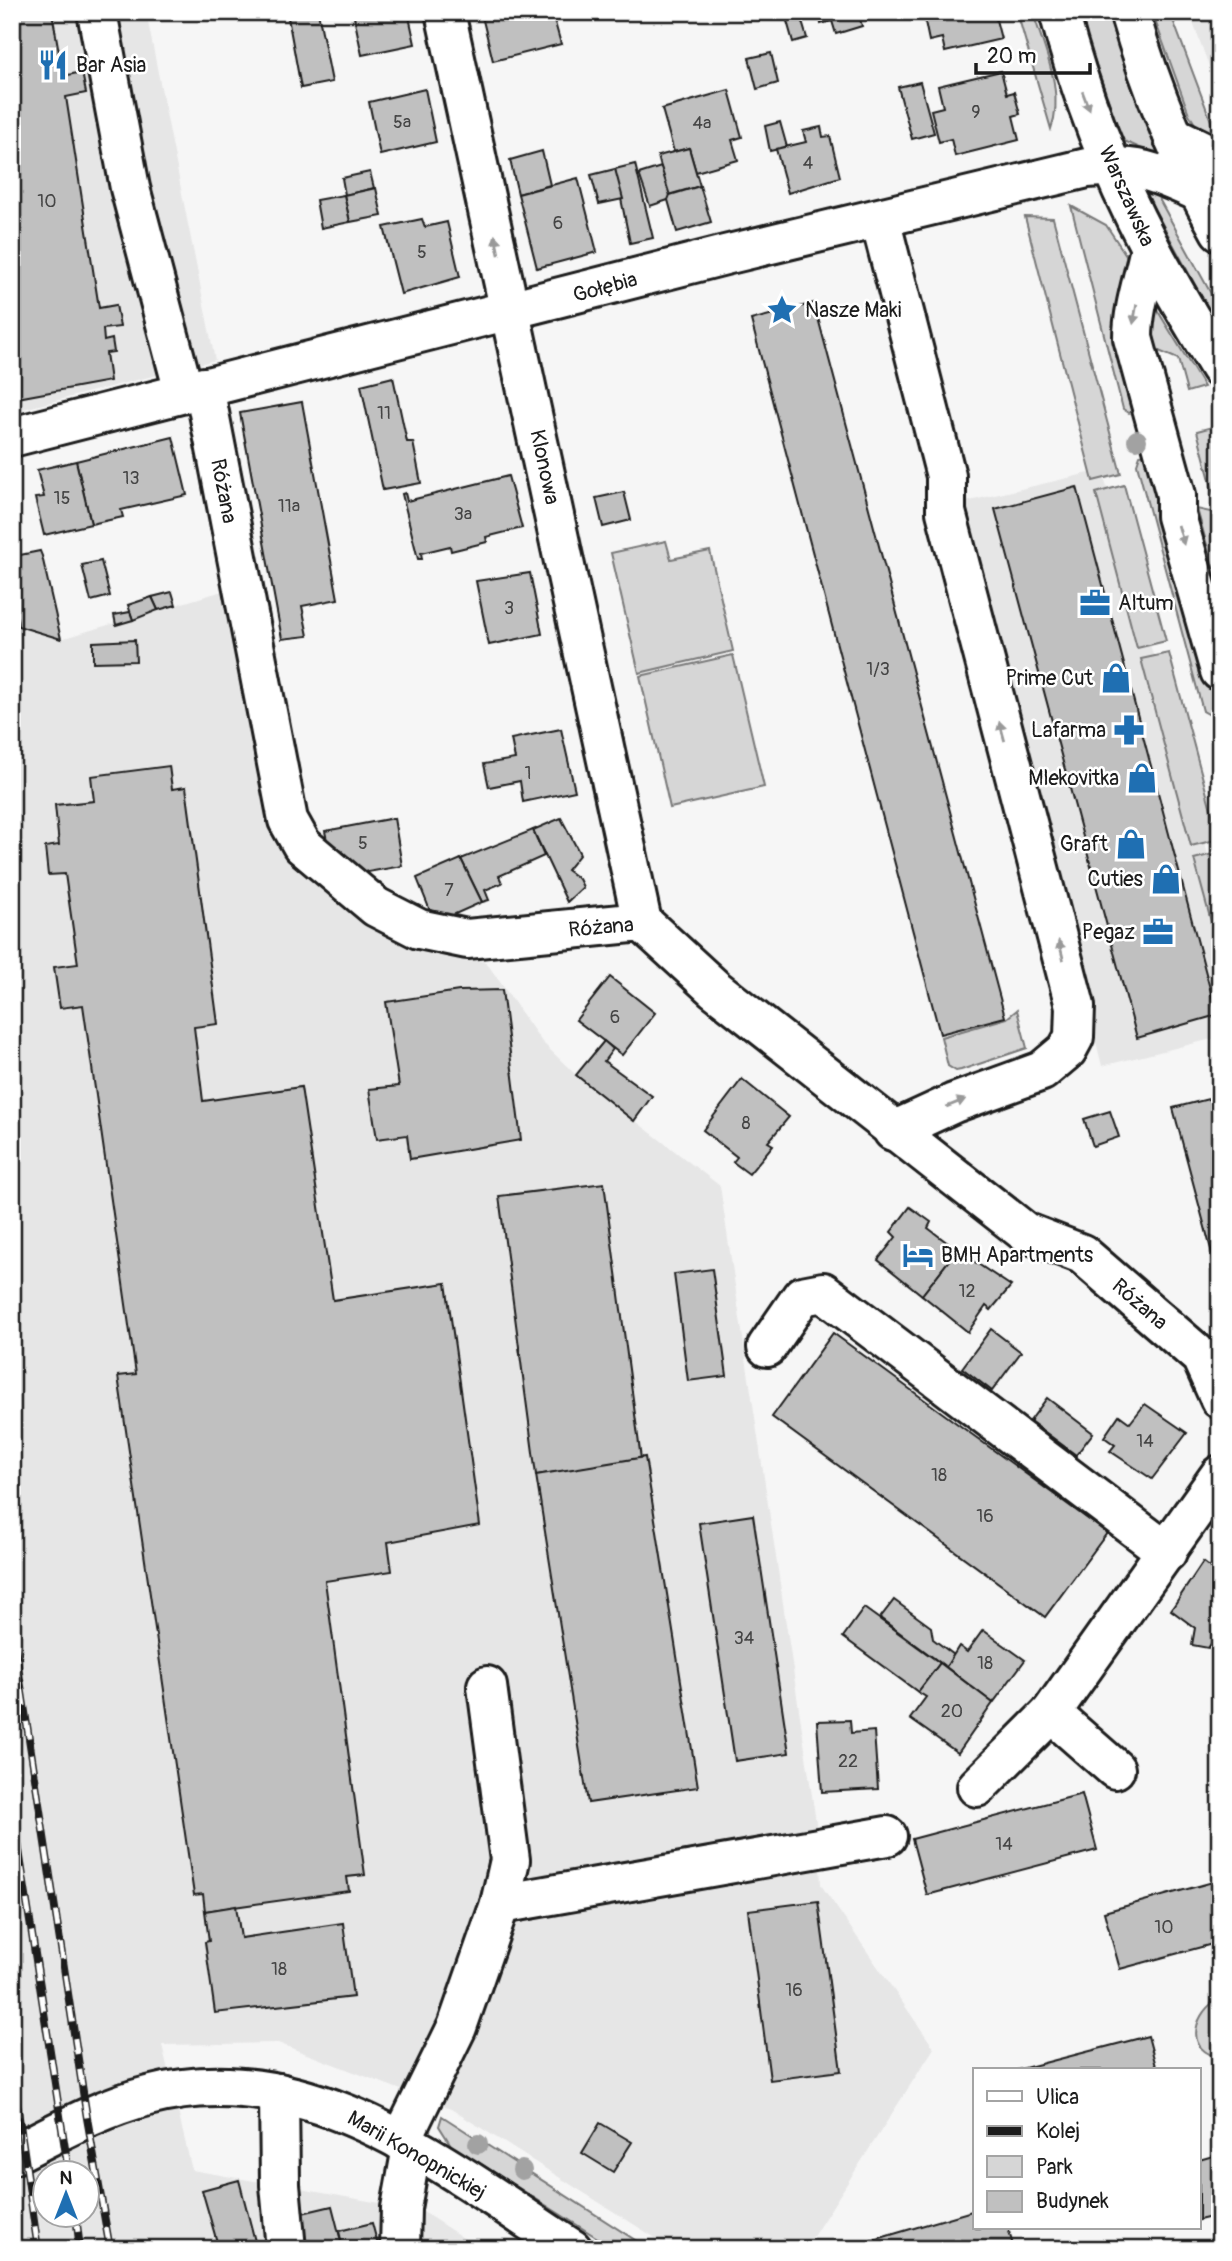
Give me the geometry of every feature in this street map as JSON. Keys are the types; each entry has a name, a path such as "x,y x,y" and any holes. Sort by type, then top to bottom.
{"street":[{"name":"Różana","path":"97,12 130,188 194,390 288,820 302,845 376,906 419,929 467,939 642,922 715,989 893,1131 1026,1232 1082,1254 1201,1357 1220,1399"},
{"name":"Klonowa","path":"445,12 642,922"},
{"name":"Warszawska","path":"1059,12 1073,66 1112,166 1150,248 1220,368"},
{"path":"1129,12 1142,56 1173,136 1220,231"},
{"path":"1173,136 1220,159"},
{"name":"Gołębia","path":"12,437 511,312 725,255 1087,168 1112,166 1151,170 1198,191"},
{"path":"880,219 946,476 946,512 1075,1006 1074,1037 1067,1050 1042,1071 954,1103 893,1131"},
{"path":"1150,248 1143,286 1133,314 1133,338 1176,495 1176,516 1220,671"},
{"path":"767,1347 802,1296 823,1292 1167,1552"},
{"path":"977,1787 1051,1713 1220,1475"},
{"path":"400,2249 406,2144 457,2027 500,1904 510,1860 486,1686"},
{"path":"1051,1713 1115,1769"},
{"path":"500,1904 887,1836"},
{"name":"Marii Konopnickiej","path":"12,2155 87,2118 148,2095 234,2085 317,2102 367,2121 572,2249"},
{"path":"279,2093 280,2185 286,2249"}],"shaded area":[{"path":"12,12 146,12 215,360 12,412"},
{"path":"1189,12 1220,12 1220,96"},
{"path":"1102,470 1220,898 1220,1037 1102,1066 961,503"},
{"path":"226,590 277,820 424,949 486,962 542,1042 576,1075 720,1186 819,1842 821,1885 934,2048 805,2249 673,2249 451,2109 278,2043 162,2045 192,2170 420,2210 468,2241 463,2249 12,2249 12,628 18,626 61,639"}],"green space":[{"path":"1017,12 1033,12 1047,56 1056,100 1051,129"},
{"path":"1078,12 1107,12 1134,94 1160,157 1122,140"},
{"path":"1152,12 1170,12 1220,145 1198,129 1189,114"},
{"path":"1153,188 1220,310 1220,331 1145,192"},
{"path":"1071,206 1106,225 1126,255 1138,410 1129,413 1123,409"},
{"path":"1025,217 1053,218 1121,474 1093,481"},
{"path":"1153,303 1204,387 1187,392 1178,359 1154,349 1145,331"},
{"path":"1220,425 1220,592 1197,509 1219,514 1197,431"},
{"path":"1150,453 1220,712 1210,715 1203,711 1137,464 1140,455"},
{"path":"1124,485 1166,641 1137,648 1096,493"},
{"path":"666,541 671,559 710,551 733,651 639,673 611,553"},
{"path":"1169,653 1219,839 1191,846 1141,659"},
{"path":"733,655 764,787 670,808 640,676"},
{"path":"1220,852 1220,934 1212,925 1194,859"},
{"path":"1017,1010 1027,1048 961,1070 956,1071 948,1066 941,1037 1007,1018"},
{"path":"1215,2001 1220,2001 1220,2057 1209,2054 1202,2048 1196,2033 1201,2016"},
{"path":"442,2116 649,2249 615,2249 451,2145 439,2126"}],"building":[{"path":"12,12 52,12 63,76 82,72 86,93 66,97 99,308 116,305 120,327 103,329 104,341 112,339 114,352 106,353 110,381 12,399"},
{"path":"287,12 318,12 332,82 301,88"},
{"path":"353,12 408,12 415,44 362,55"},
{"path":"481,12 552,12 561,44 493,61"},
{"path":"799,12 807,38 793,42 785,14"},
{"path":"819,12 858,12 862,26 836,34 832,21 821,24"},
{"path":"923,12 994,12 1001,39 945,52 942,38 929,41"},
{"path":"771,53 778,83 757,89 749,58"},
{"path":"1001,71 1007,94 1014,92 1020,114 1013,116 1019,140 955,156 951,139 939,142 931,110 943,107 938,86"},
{"path":"920,82 934,133 912,139 898,87"},
{"path":"425,89 436,142 380,155 369,102"},
{"path":"729,90 742,137 732,140 738,160 696,172 689,148 674,152 662,109"},
{"path":"780,122 787,147 770,151 765,126"},
{"path":"821,127 823,137 830,136 840,177 788,193 776,149 806,142 803,131"},
{"path":"689,148 700,186 668,195 658,156"},
{"path":"542,151 550,185 518,194 510,160"},
{"path":"635,164 653,238 630,243 615,169"},
{"path":"661,167 671,199 650,206 639,174"},
{"path":"615,169 623,199 599,204 591,175"},
{"path":"370,172 374,188 345,195 342,178"},
{"path":"578,178 597,252 537,268 518,194"},
{"path":"700,186 711,222 677,232 668,200 670,195"},
{"path":"376,188 382,216 350,222 344,195"},
{"path":"344,195 350,222 321,228 316,200"},
{"path":"422,219 425,227 447,222 460,277 401,294 384,227"},
{"path":"814,303 1005,1017 940,1034 751,320"},
{"path":"393,377 407,442 413,442 421,483 383,490 361,385"},
{"path":"302,402 338,599 302,606 308,636 282,639 240,413"},
{"path":"173,437 187,495 121,510 123,517 91,524 76,461"},
{"path":"76,461 91,524 44,535 35,498 44,497 37,470"},
{"path":"508,476 522,528 486,537 487,542 451,551 450,546 421,553 422,559 418,559 402,494 405,493 407,501"},
{"path":"1077,487 1217,1015 1137,1038 995,509"},
{"path":"624,492 631,520 603,527 596,498"},
{"path":"40,551 61,639 18,626 12,563 16,563 15,556"},
{"path":"101,561 110,596 91,601 82,565"},
{"path":"530,573 542,634 489,645 476,581"},
{"path":"172,592 176,605 158,610 152,597"},
{"path":"152,597 158,610 133,620 128,605"},
{"path":"130,612 133,620 116,625 114,615"},
{"path":"135,640 136,661 93,662 93,642"},
{"path":"561,729 575,791 523,802 520,781 489,787 484,764 515,759 511,739"},
{"path":"169,766 172,789 186,787 218,1024 194,1027 203,1101 301,1087 333,1300 446,1283 480,1525 388,1542 392,1571 325,1581 365,1875 347,1877 349,1891 205,1911 203,1894 194,1895 118,1376 136,1374 83,1005 60,1008 54,967 78,964 65,874 48,875 45,847 59,845 55,805 94,801 91,776"},
{"path":"394,818 402,866 351,875 330,856 325,831"},
{"path":"561,818 580,854 567,870 579,879 583,887 567,902 533,830"},
{"path":"533,830 544,856 499,876 502,883 485,890 489,900 482,902 461,859"},
{"path":"461,859 482,902 435,923 417,878"},
{"path":"610,977 655,1013 622,1055 576,1020"},
{"path":"502,990 521,1140 410,1159 407,1135 377,1139 369,1089 399,1086 386,1002 459,991"},
{"path":"604,1041 613,1049 604,1061 652,1096 634,1121 576,1075"},
{"path":"742,1079 789,1117 768,1142 773,1145 749,1174 733,1162 737,1157 703,1130"},
{"path":"1220,1096 1220,1283 1173,1108"},
{"path":"1110,1111 1119,1137 1093,1146 1084,1119"},
{"path":"604,1183 641,1459 536,1475 499,1196"},
{"name":"BMH Apartments","path":"910,1207 931,1222 928,1228 957,1250 922,1295 878,1260 896,1237 891,1232"},
{"path":"957,1250 1011,1286 991,1310 986,1306 968,1332 922,1295"},
{"path":"712,1269 727,1376 688,1381 674,1274"},
{"path":"991,1329 1021,1352 992,1391 962,1368"},
{"path":"833,1333 1107,1533 1045,1617 772,1417"},
{"path":"1047,1398 1093,1433 1076,1455 1030,1421"},
{"path":"1145,1404 1187,1433 1152,1479 1110,1451 1115,1445 1104,1437 1119,1415 1130,1423"},
{"path":"645,1457 698,1787 588,1803 536,1475"},
{"path":"753,1515 789,1753 735,1761 699,1523"},
{"path":"1203,1562 1220,1575 1220,1631 1208,1648 1192,1645 1195,1628 1171,1610"},
{"path":"894,1600 931,1627 933,1639 954,1655 946,1667 880,1618"},
{"path":"864,1608 940,1663 918,1692 843,1637"},
{"path":"983,1630 1025,1660 993,1703 946,1667 959,1646 967,1652"},
{"path":"940,1663 993,1703 958,1753 910,1719 926,1697 918,1692"},
{"path":"850,1720 851,1733 874,1731 878,1789 822,1792 817,1721"},
{"path":"1082,1794 1097,1850 927,1895 912,1839"},
{"path":"1220,1880 1220,1942 1120,1969 1104,1912"},
{"path":"818,1901 841,2071 770,2080 748,1910"},
{"path":"236,1906 241,1938 343,1923 353,1997 215,2013 205,1942 209,1941 205,1911"},
{"path":"1148,2036 1156,2068 1025,2068"},
{"path":"600,2123 632,2142 613,2172 582,2153"},
{"path":"1220,2154 1220,2215 1200,2220 1200,2160"},
{"path":"239,2180 257,2249 219,2249 202,2190"},
{"path":"332,2206 343,2249 307,2249 298,2214"},
{"path":"973,2211 973,2230 1009,2230 1014,2249 843,2249"},
{"path":"372,2223 379,2249 343,2249 339,2231"}],"railway":[{"path":"12,1627 87,2118 110,2249"},
{"path":"12,1805 67,2160"},
{"path":"12,2069 38,2249"},
{"path":"78,2230 80,2249"}],"place":[{"name":"Bar Asia","path":"53,65"},
{"name":"Nasze Maki","path":"782,310"},
{"name":"Altum","path":"1095,603"},
{"name":"Prime Cut","path":"1116,678"},
{"name":"Lafarma","path":"1129,730"},
{"name":"Mlekovitka","path":"1142,778"},
{"name":"Graft","path":"1131,844"},
{"name":"Cuties","path":"1166,879"},
{"name":"Pegaz","path":"1158,932"},
{"name":"BMH Apartments","path":"918,1255"}]}
